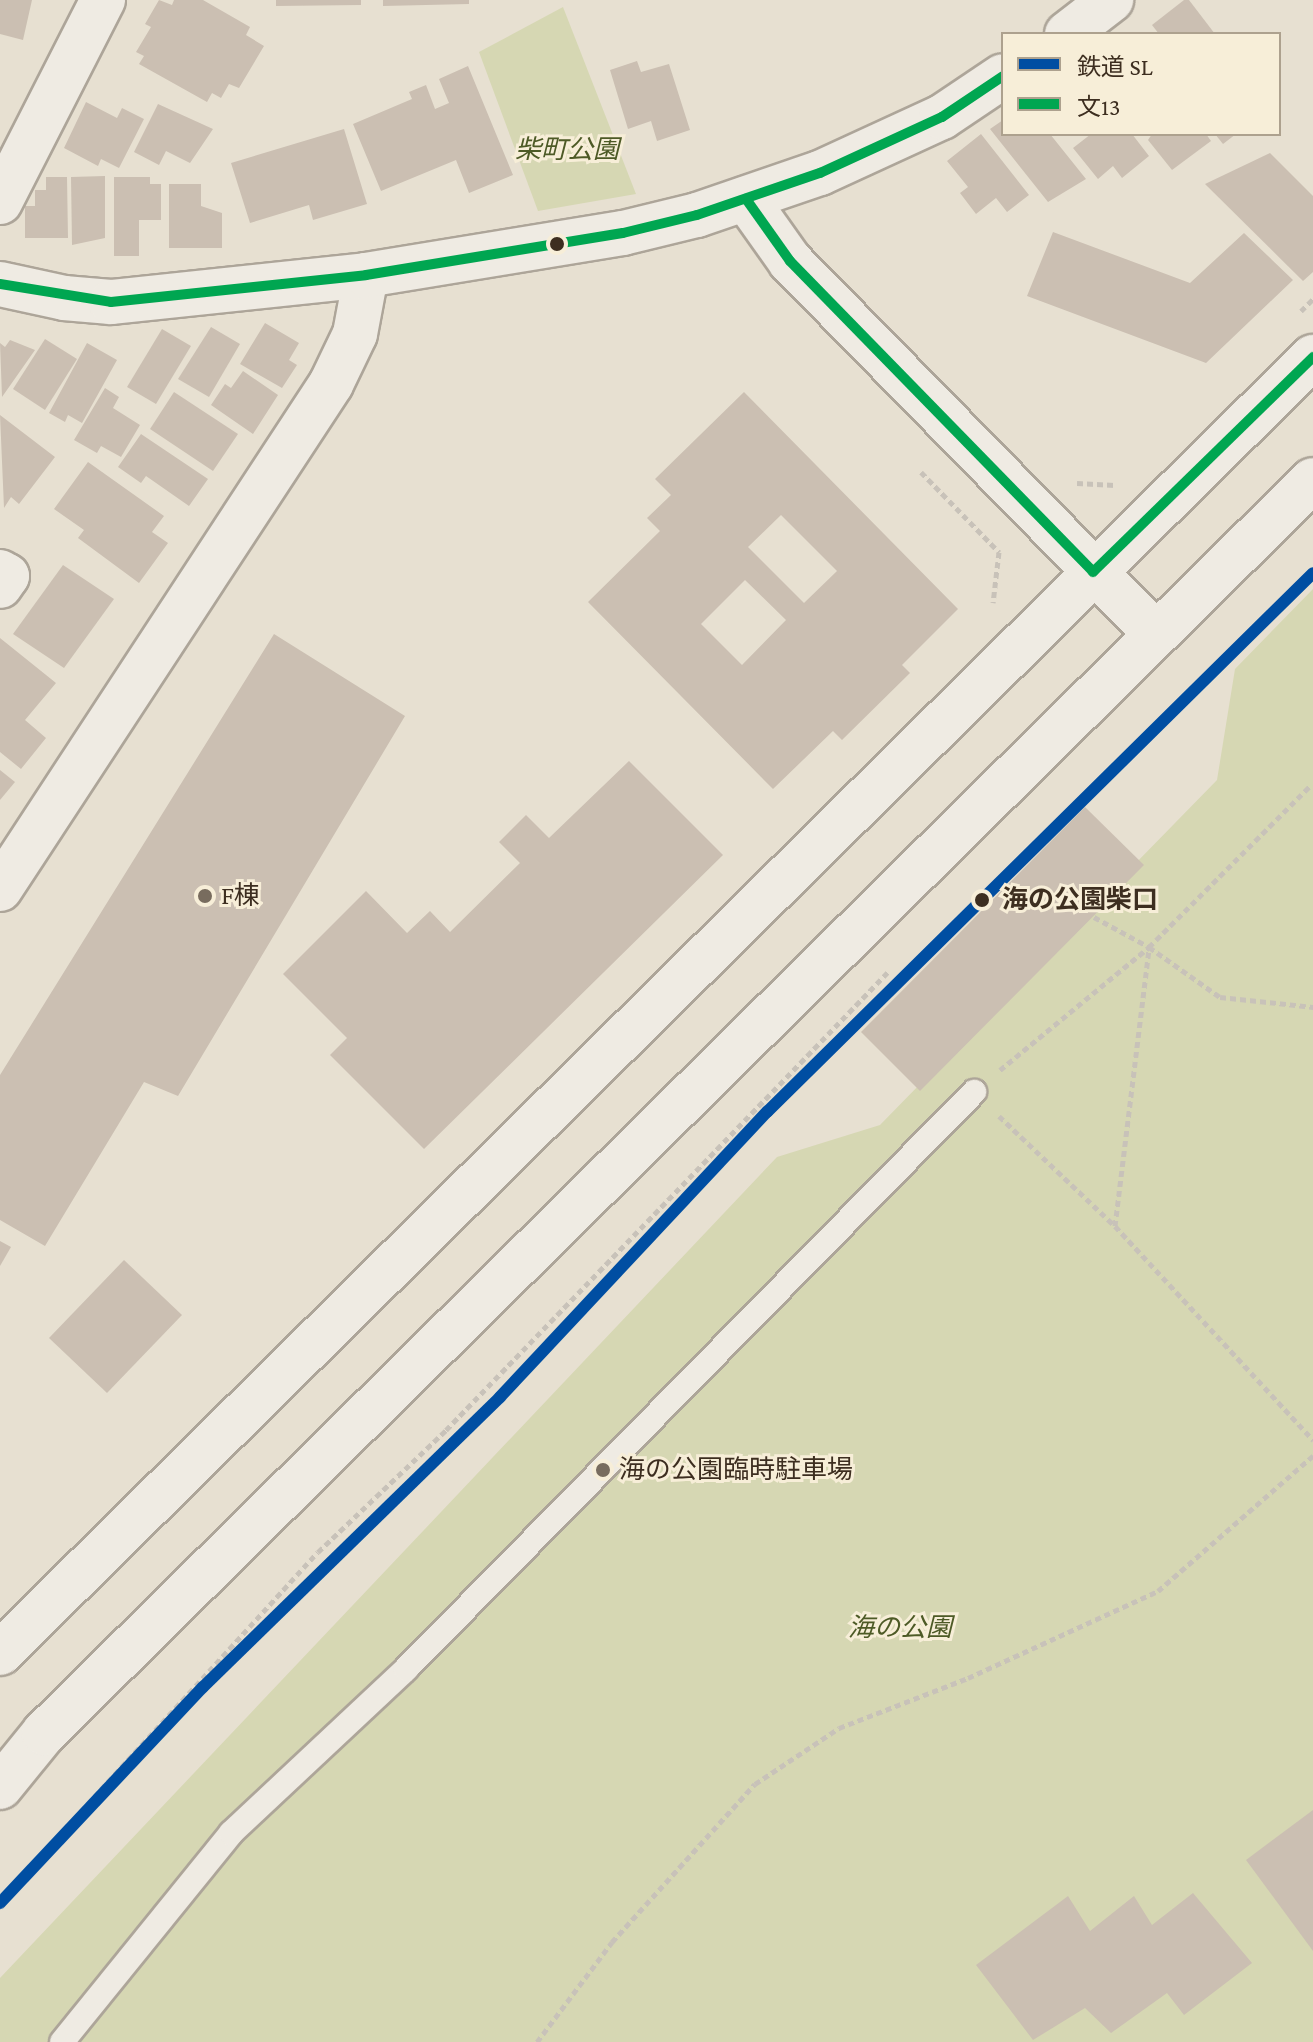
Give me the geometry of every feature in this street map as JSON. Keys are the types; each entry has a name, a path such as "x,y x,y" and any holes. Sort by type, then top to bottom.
{"street":[{"path":"0,202 103,0"},
{"path":"1070,32 1111,0"},
{"path":"0,284 64,298 111,302 366,275 623,233 746,199 898,139 1001,77"},
{"path":"746,199 790,261 1156,634"},
{"path":"0,889 331,384 355,334 366,275"},
{"path":"0,1653 1093,572 1302,339"},
{"path":"0,1787 55,1722 1313,480"},
{"path":"0,572 7,576 0,586"}],"lane":[{"path":"62,2042 231,1833 406,1669 974,1092"}],"path":[{"path":"1302,339 1313,299"},
{"path":"1069,482 1124,486"},
{"path":"1310,786 1149,947 974,1092 1115,1226 1313,1440"},
{"path":"1094,917 1149,947 1220,997 1313,1007"},
{"path":"1115,1226 1149,947"},
{"path":"0,1900 318,1552 446,1430 896,963"},
{"path":"537,2042 612,1942 755,1784 839,1728 968,1678 1158,1591 1313,1456"}],"green space":[{"name":"柴町公園","path":"563,7 636,194 538,211 479,52"},
{"name":"海の公園","path":"1313,589 1313,2042 0,2042 0,1978 777,1157 880,1125 1217,780 1235,669"}],"building":[{"path":"0,0 32,0 23,40 0,34"},
{"path":"159,0 172,5 174,0 203,0 250,27 246,35 264,46 239,88 229,84 221,98 212,93 207,102 139,64 144,56 136,52 151,27 145,24"},
{"path":"276,0 361,0 361,5 276,6"},
{"path":"383,0 469,0 469,4 383,6"},
{"path":"1184,0 1189,0 1213,32 1157,32 1152,25"},
{"path":"637,61 641,72 669,64 690,130 657,141 651,121 628,129 610,70"},
{"path":"468,66 513,175 469,193 456,160 381,191 353,124 412,99 409,92 426,85 435,109 449,103 439,79"},
{"path":"86,102 117,118 122,108 144,119 119,168 101,159 98,166 64,148"},
{"path":"158,104 213,129 190,163 166,151 159,165 134,152"},
{"path":"1001,121 1001,136 1052,136 1086,179 1048,202 990,129"},
{"path":"344,129 367,204 313,220 309,205 250,223 231,163"},
{"path":"981,134 1029,195 1007,212 996,198 976,214 960,193 968,187 947,161"},
{"path":"1088,136 1134,136 1149,156 1122,178 1113,166 1098,179 1073,148"},
{"path":"1151,136 1207,136 1211,141 1172,170 1148,140"},
{"path":"1217,136 1233,136 1223,144"},
{"path":"1270,153 1313,196 1313,272 1303,281 1205,184"},
{"path":"105,176 105,238 72,245 71,177"},
{"path":"46,177 67,177 68,238 25,238 25,206 35,206 35,190 46,190"},
{"path":"114,177 150,177 150,184 161,184 161,220 139,220 139,256 114,256"},
{"path":"169,184 201,184 201,206 222,213 222,248 169,248"},
{"path":"1053,232 1190,283 1244,233 1293,280 1206,363 1027,296"},
{"path":"265,323 299,343 289,360 297,365 282,388 240,364"},
{"path":"211,327 240,344 209,397 178,379"},
{"path":"162,329 191,346 156,404 127,387"},
{"path":"45,339 77,359 45,410 13,389"},
{"path":"10,340 35,350 2,397 0,343 5,347"},
{"path":"87,343 117,360 82,423 68,415 65,422 49,413"},
{"path":"243,371 278,395 253,434 211,405 225,384 231,388"},
{"path":"105,388 119,397 113,408 140,425 121,457 101,446 97,453 74,440"},
{"path":"174,392 238,434 213,471 150,429"},
{"path":"744,392 958,609 902,665 910,673 842,740 833,731 773,789 588,602 660,531 647,518 671,495 655,479","holes":["781,515 837,571 804,603 748,547","745,580 786,620 742,665 701,624"]},
{"path":"0,415 55,457 19,504 11,497 4,508"},
{"path":"141,434 208,479 189,506 146,476 141,483 118,467"},
{"path":"88,462 164,516 152,532 168,543 139,583 78,538 84,530 54,509"},
{"path":"63,565 114,599 64,668 13,634"},
{"name":"F棟","path":"274,634 405,716 178,1096 144,1082 45,1246 0,1220 0,1075"},
{"path":"0,638 56,683 25,720 46,738 21,769 0,752"},
{"path":"629,761 723,855 424,1149 330,1055 347,1038 283,974 366,891 407,933 430,911 450,932 520,863 499,842 526,815 549,838"},
{"path":"0,770 15,782 0,800"},
{"path":"1085,807 1144,865 920,1091 861,1032"},
{"path":"0,1241 11,1247 0,1266"},
{"path":"124,1260 182,1315 107,1393 49,1338"},
{"path":"1313,1810 1313,1951 1246,1860"},
{"path":"1193,1893 1252,1963 1184,2015 1167,1993 1111,2033 1085,2008 1033,2040 976,1965 1068,1896 1090,1931 1134,1896 1152,1925"}],"rail line":[{"name":"SL","path":"0,1903 203,1687 500,1397 767,1112 1313,573"}],"transit line":[{"name":"文13","path":"0,284 111,302 366,275 623,233 697,215 820,173 942,117 1001,77"},
{"name":"文13","path":"746,199 790,261 1093,572 1313,357"}],"place":[{"name":"F棟","path":"205,896"},
{"name":"海の公園柴口","path":"982,900"},
{"name":"海の公園臨時駐車場","path":"603,1470"}]}
